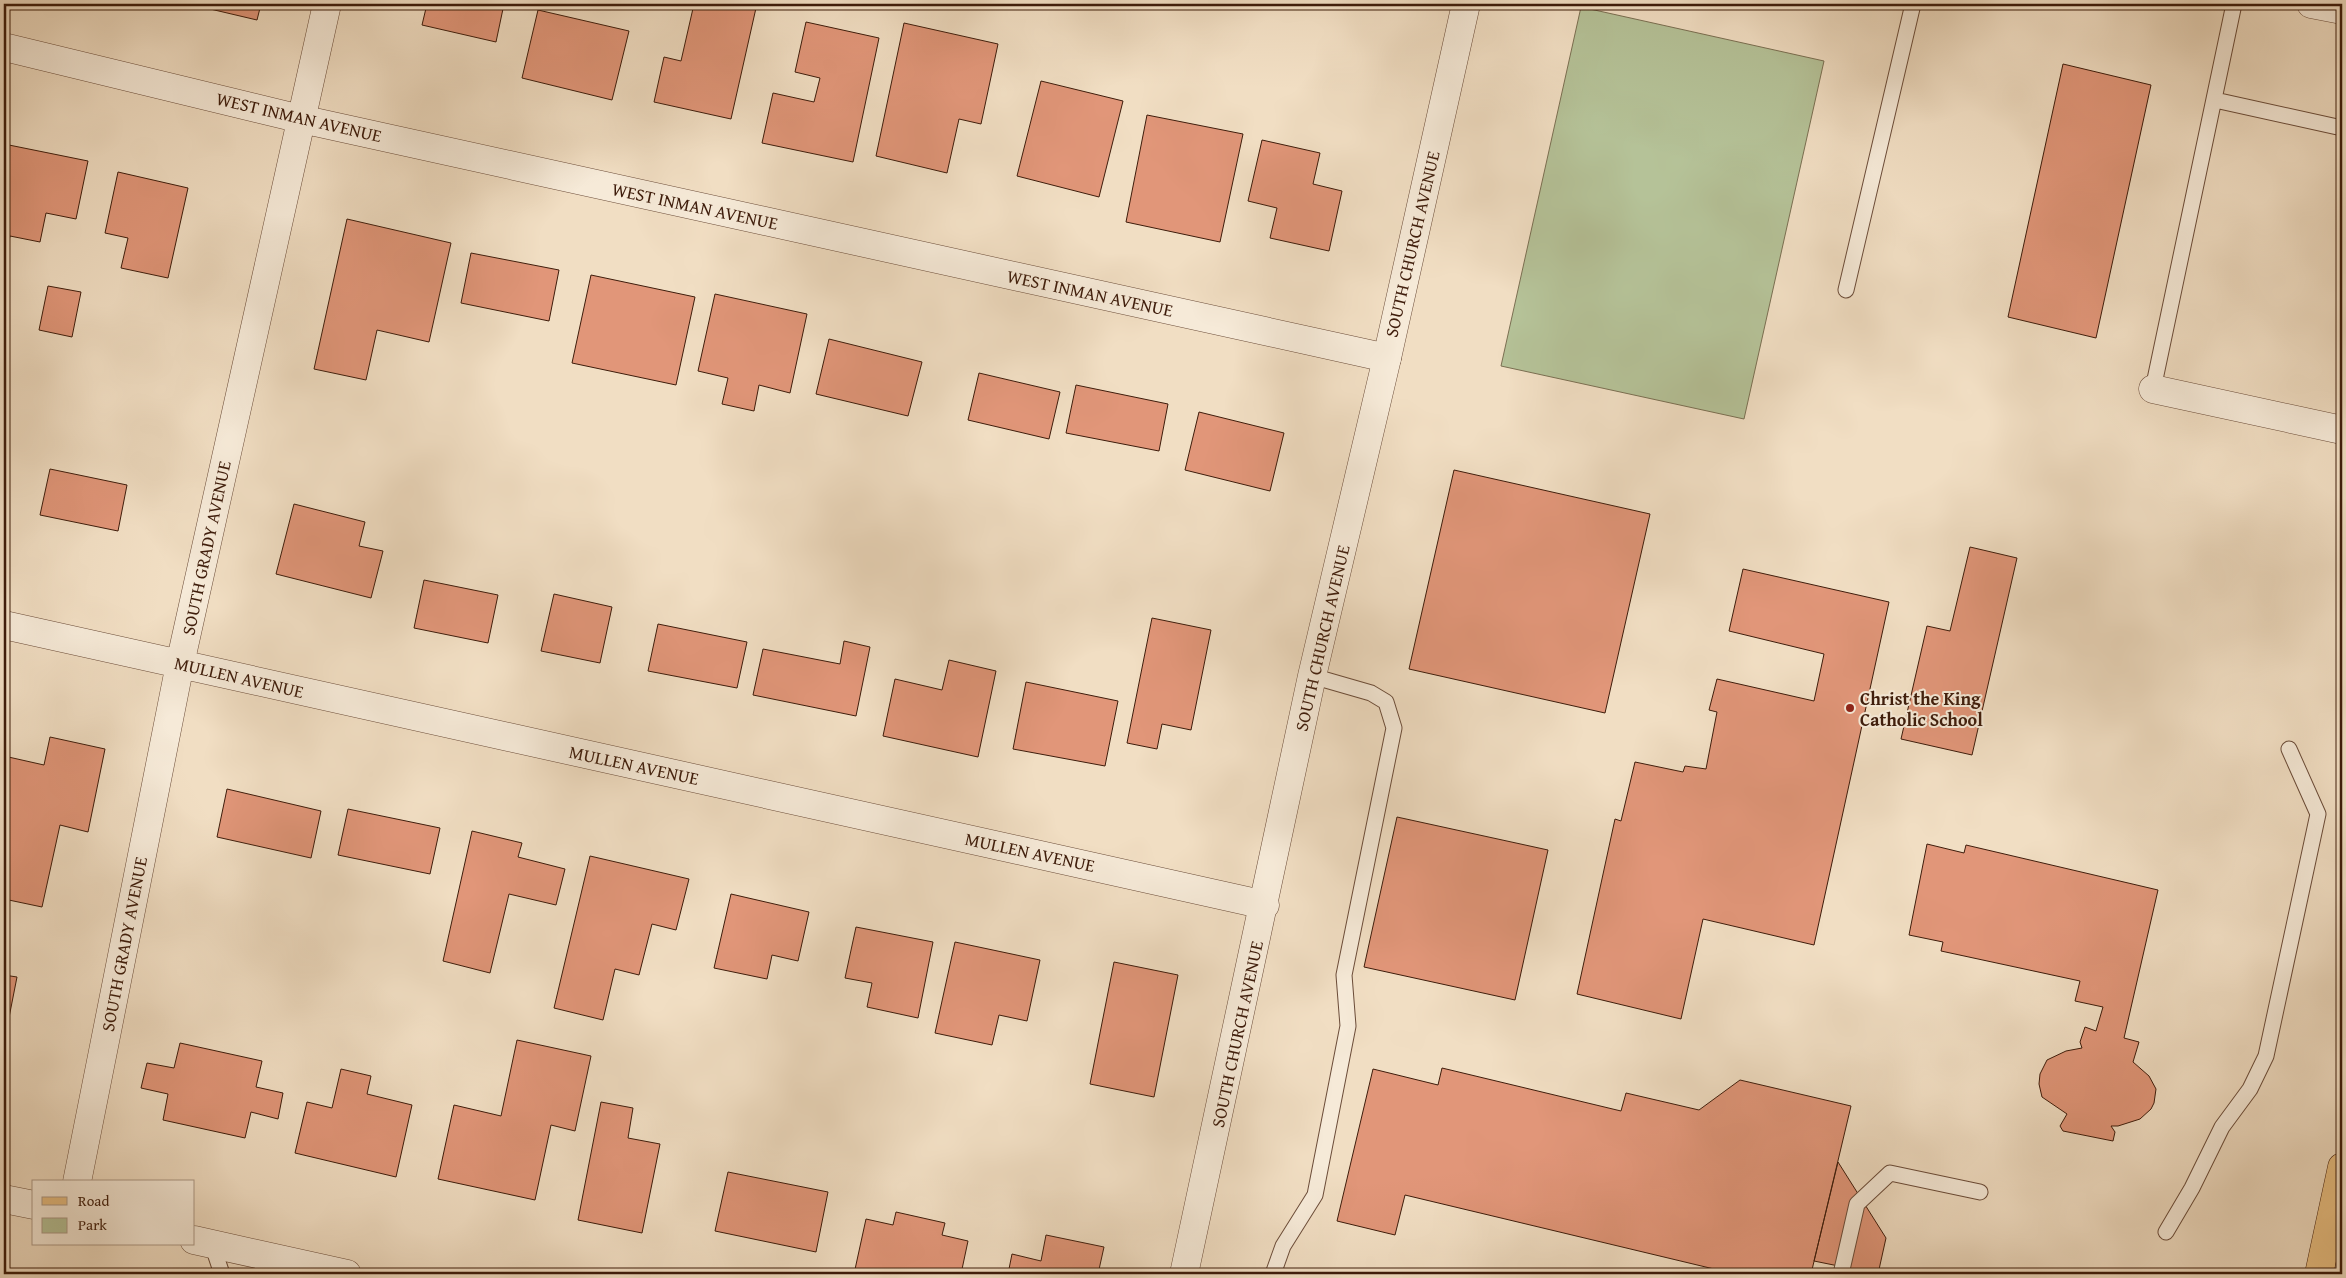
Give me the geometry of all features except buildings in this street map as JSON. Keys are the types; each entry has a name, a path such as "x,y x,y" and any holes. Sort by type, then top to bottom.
{"main road":[{"path":"2319,1274 2341,1181"}],"street":[{"name":"SOUTH GRADY AVENUE","path":"76,1180 180,664 328,4"},
{"name":"SOUTH CHURCH AVENUE","path":"1184,1274 1265,905 1312,676 1387,358 1466,4"},
{"path":"2311,4 2342,10"},
{"name":"WEST INMAN AVENUE","path":"4,47 301,119 1387,358"},
{"path":"2153,389 2342,430"},
{"name":"MULLEN AVENUE","path":"4,625 1265,905"},
{"path":"4,1198 32,1205"},
{"path":"203,1242 347,1274"}],"lane":[{"path":"1846,290 1913,4"},
{"path":"2153,389 2234,4"},
{"path":"2215,100 2342,128"},
{"path":"1273,1274 1283,1246 1315,1195 1348,1026 1344,975 1394,728 1386,702 1371,693 1312,676"},
{"path":"2166,1232 2192,1188 2222,1127 2250,1090 2266,1056 2318,814 2289,749"},
{"path":"1841,1274 1857,1204 1890,1173 1980,1192"},
{"path":"203,1242 222,1274"}],"green space":[{"path":"1581,7 1824,61 1744,419 1501,366"}],"place":[{"name":"Christ the King Catholic School","path":"1850,708"}]}
